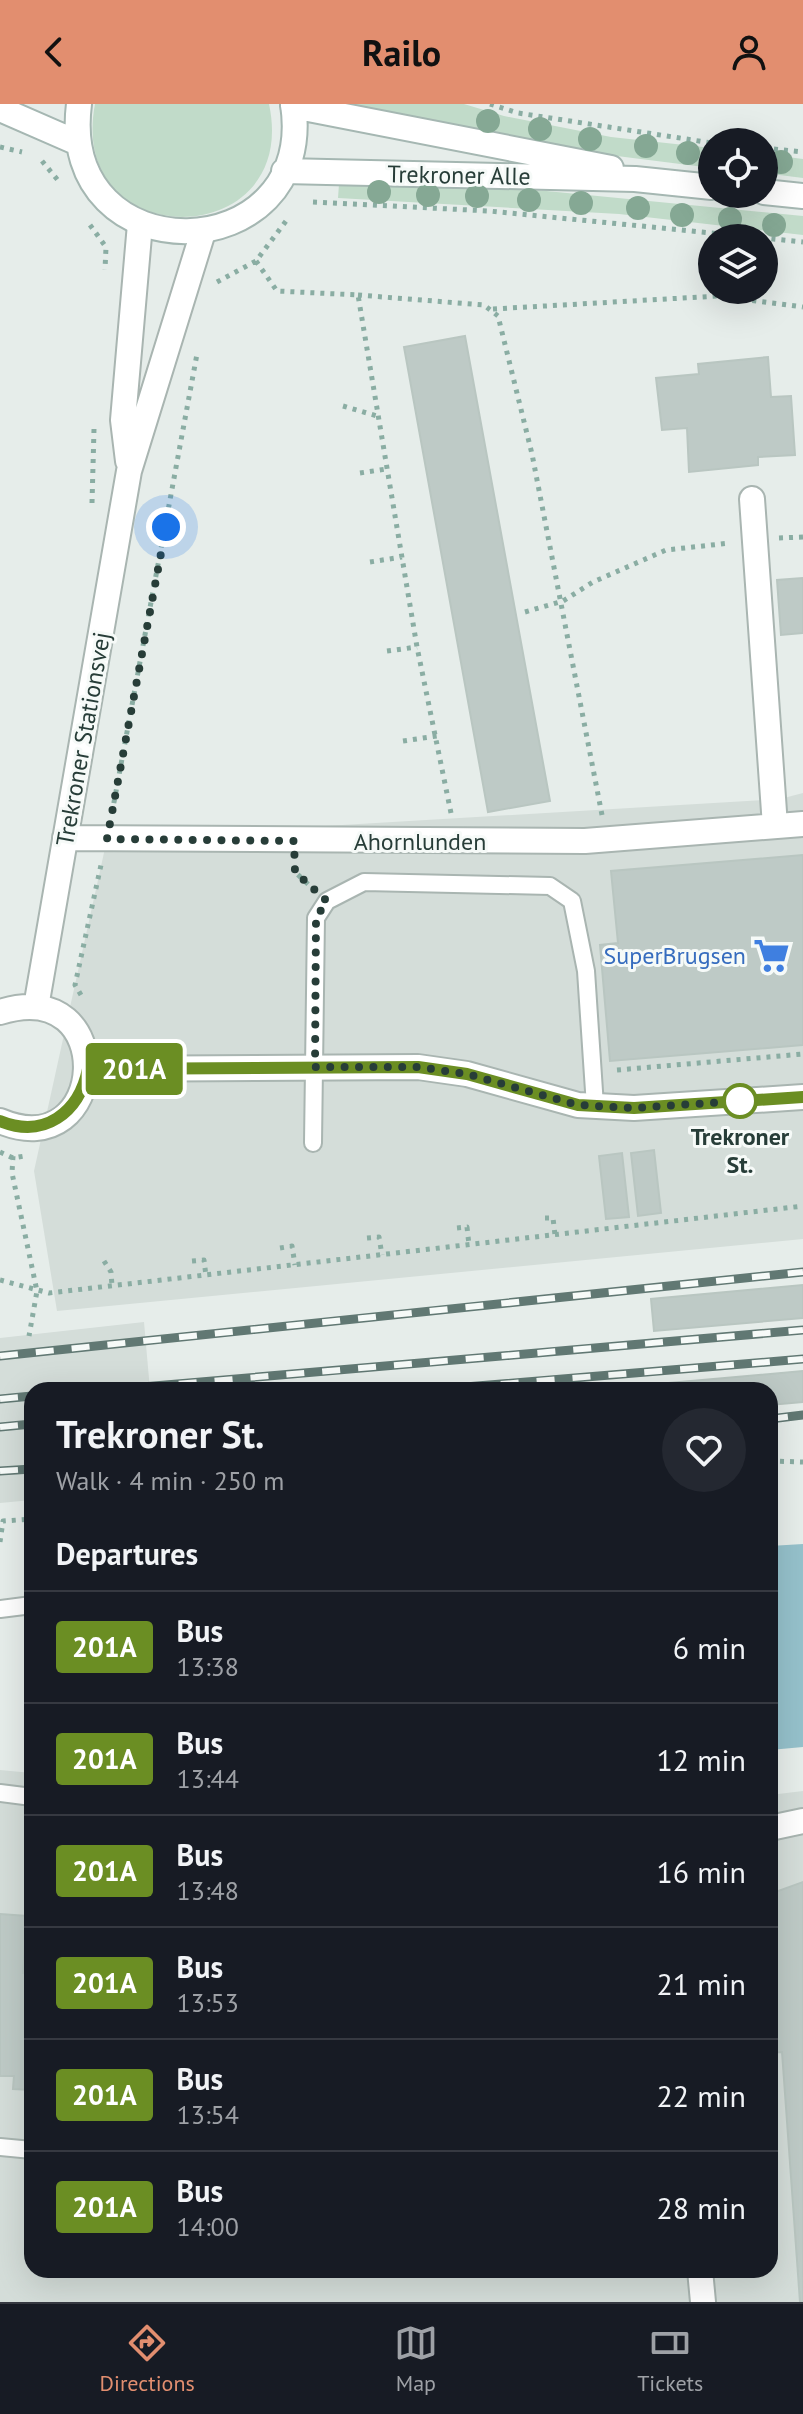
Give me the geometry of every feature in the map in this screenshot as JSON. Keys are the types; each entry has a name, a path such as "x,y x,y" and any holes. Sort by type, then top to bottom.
{"street":[{"path":"79,104 78,143 92,182 114,206 140,224 181,234 203,232 242,218 269,195 284,171 294,133 293,105"},
{"name":"Trekroner Alle","path":"293,105 408,131 607,166 635,179"},
{"path":"0,109 78,143"},
{"name":"Trekroner Alle","path":"284,171 635,179 698,186"},
{"path":"778,193 803,196"},
{"name":"Trekroner Stationsvej","path":"129,471 123,420 140,224"},
{"name":"Trekroner Stationsvej","path":"36,1007 129,471 203,232"},
{"path":"752,499 775,826"},
{"name":"Ahornlunden","path":"65,838 294,841 607,839 803,824"},
{"path":"0,1012 36,1007 63,1018 82,1041 88,1069 84,1089 73,1108 46,1124 8,1124"},
{"path":"88,1069 418,1067 467,1074 578,1105 634,1108 803,1097"},
{"path":"778,1826 803,1821"},
{"path":"701,2278 703,2302"}],"lane":[{"path":"313,1143 316,918 327,901 364,882 550,886 572,901 586,971 595,1106"},
{"path":"0,1609 24,1606"},
{"path":"0,1793 24,1796"},
{"path":"0,2147 24,2149"}],"path":[{"path":"490,104 518,113 698,141"},
{"path":"778,149 803,152"},
{"path":"269,195 331,205 489,211 803,242"},
{"path":"256,261 277,291 484,305 493,309 718,296 803,307"},
{"path":"358,295 417,647 456,841"},
{"path":"493,309 498,316 532,454 607,839"},
{"path":"87,1004 75,985 107,839 199,340"},
{"path":"343,406 377,416"},
{"path":"92,513 94,427"},
{"path":"360,473 386,469"},
{"path":"525,612 563,601 593,582 666,550 755,540"},
{"path":"370,562 402,557"},
{"path":"387,651 417,647"},
{"path":"403,741 437,736"},
{"path":"294,841 295,872 327,901"},
{"path":"8,1124 12,1173 37,1291 29,1336"},
{"path":"0,1152 13,1158 39,1154"},
{"path":"0,1280 49,1293 801,1208"},
{"path":"545,1218 553,1218 555,1235"},
{"path":"457,1228 467,1227 469,1245"},
{"path":"367,1238 379,1237 382,1255"},
{"path":"280,1248 292,1246 295,1265"},
{"path":"192,1261 204,1260 206,1276"},
{"path":"104,1261 111,1272 112,1286"},
{"path":"778,1461 803,1462"},
{"path":"0,1542 3,1521 24,1520"}],"shaded area":[{"path":"803,793 803,1239 57,1311 34,1171 107,839 780,799"},
{"path":"144,1322 149,1382 24,1382 24,1501 0,1503 0,1338"},
{"path":"0,1770 24,1772 24,2278 778,2278 778,1794 803,1791 803,2302 0,2302"}],"green space":[{"path":"95,104 269,104 270,153 251,188 220,210 183,217 146,210 114,189 95,154"},
{"path":"347,104 464,104 504,116 611,137 698,146 698,166 522,144"},
{"path":"778,156 803,159 803,178 778,175"},
{"path":"339,184 475,184 803,216 803,235 778,232 778,224 707,224 619,214 338,198"}],"water":[{"path":"803,1544 803,1747 778,1749 778,1546"}],"building":[{"path":"465,336 550,801 488,812 404,347"},
{"path":"768,357 771,397 791,396 795,455 758,457 758,465 689,472 687,428 662,430 656,378 699,374 698,364"},
{"path":"803,578 803,633 781,635 777,580"},
{"path":"803,855 803,1045 610,1061 600,945 618,943 611,871"},
{"path":"654,1150 661,1213 638,1216 631,1153"},
{"path":"622,1153 629,1217 606,1219 599,1156"},
{"path":"803,1285 803,1318 654,1331 651,1299"},
{"path":"803,1371 803,1402 778,1404 778,1382 680,1382"},
{"path":"803,1882 803,2302 800,2302 782,2052 778,2052 778,1891"},
{"path":"0,1914 24,1916 24,2090 13,2089 14,2076 0,2076"}],"railway":[{"path":"0,1356 803,1272"},
{"path":"200,1382 803,1330"},
{"path":"526,1382 803,1359"},
{"path":"0,1399 24,1397"},
{"path":"778,1418 803,1415"},
{"path":"0,1427 24,1425"},
{"path":"0,1471 24,1470"}],"bus line":[{"name":"201A","path":"0,1121 15,1127 36,1128 56,1121 73,1108 84,1089 88,1069 418,1067 467,1074 578,1105 634,1108 803,1097"}],"place":[{"name":"SuperBrugsen","path":"772,955"},
{"name":"Trekroner St.","path":"740,1101"}],"route":[{"path":"166,527 107,839 294,841 295,872 327,901 316,918 315,1067 418,1067 467,1074 578,1105 634,1108 740,1101"}]}
